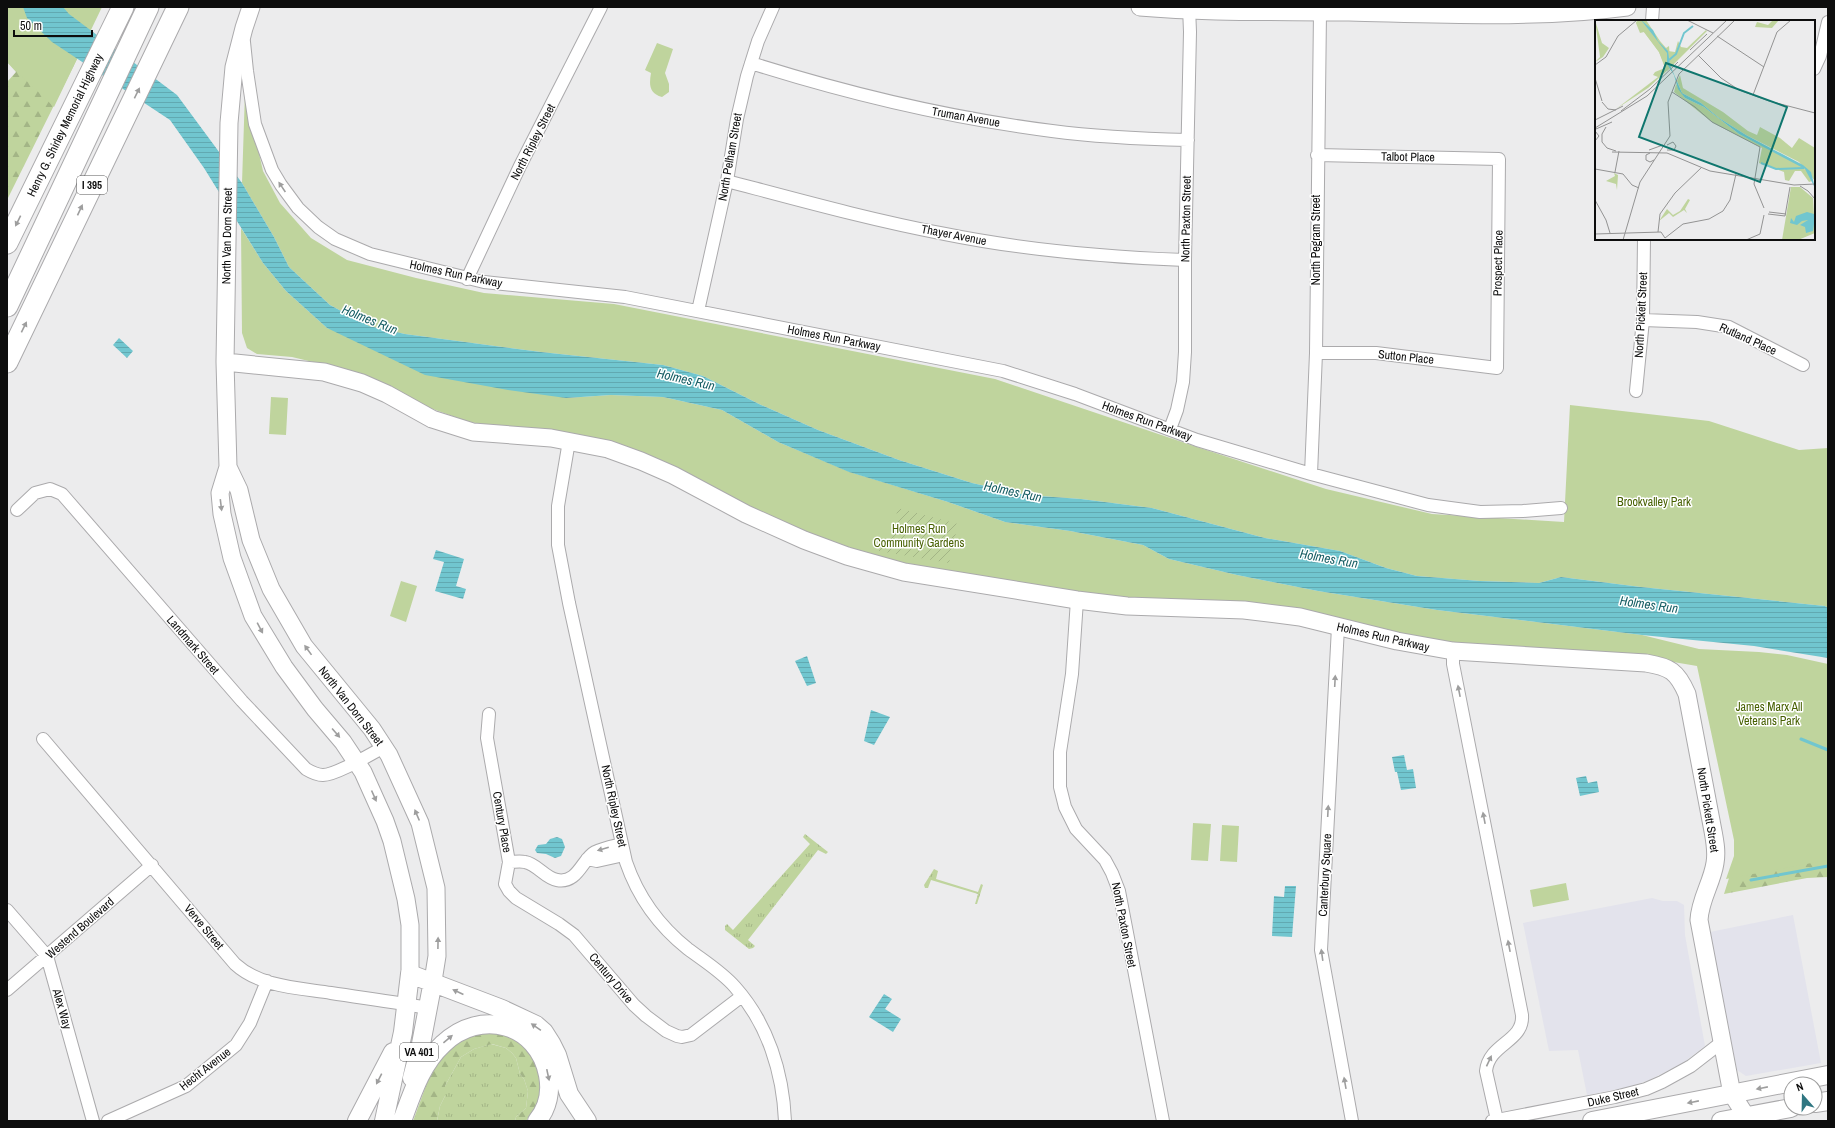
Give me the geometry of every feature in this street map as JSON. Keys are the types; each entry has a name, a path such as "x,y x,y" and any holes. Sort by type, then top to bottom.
{"highway":[{"name":"Henry G. Shirley Memorial Highway","path":"7,243 123,7"},
{"path":"7,306 148,7"},
{"name":"I 395","path":"7,362 178,7"}],"main road":[{"path":"410,974 433,981 516,1015 536,1025 544,1032 557,1055 570,1094 587,1121"},
{"name":"North Van Dorn Street","path":"384,1121 403,1032 410,974"},
{"name":"North Van Dorn Street","path":"401,1121 421,1044 433,981"},
{"path":"401,1121 420,1076 431,1057 442,1044 453,1035 463,1030 476,1025 490,1024 512,1028 522,1034 535,1044 543,1057 550,1085 547,1105 537,1121"},
{"path":"357,1121 403,1032"},
{"name":"Duke Street","path":"1592,1121 1828,1075"},
{"path":"1724,1121 1747,1119 1783,1110"}],"street":[{"name":"North Van Dorn Street","path":"251,7 234,67 232,88 225,362 228,467 220,493 222,514 232,558 246,600 266,640 315,709 343,742 356,761 363,772 385,821 394,848 406,899 409,918 410,974"},
{"name":"North Ripley Street","path":"467,279 520,166 601,7"},
{"name":"North Pelham Street","path":"698,311 727,181 737,119 758,41 773,7"},
{"path":"1140,7 1320,10 1461,10 1557,13 1627,7"},
{"path":"1652,20 1653,7"},
{"name":"North Paxton Street","path":"1170,429 1177,410 1183,382 1185,352 1185,260 1190,32 1189,8"},
{"name":"North Pegram Street","path":"1311,474 1316,353 1317,155 1320,10"},
{"path":"1815,67 1820,56 1828,22"},
{"name":"Holmes Run Parkway","path":"244,28 249,89 255,124 272,170 281,185 306,217 335,239 370,254 467,279 506,286 603,293 1003,371 1045,384 1197,440 1311,474 1400,498 1455,510 1480,512 1523,512 1561,508"},
{"name":"Truman Avenue","path":"751,63 912,107 985,121 1053,132 1188,140"},
{"name":"Talbot Place","path":"1317,155 1499,159"},
{"name":"Prospect Place","path":"1497,368 1499,159"},
{"name":"Thayer Avenue","path":"727,181 893,223 982,241 1091,254 1185,260"},
{"name":"North Pickett Street","path":"1636,391 1643,320 1644,240"},
{"name":"Rutland Place","path":"1643,320 1719,325 1746,335 1803,365"},
{"name":"Sutton Place","path":"1316,353 1397,355 1497,368"},
{"name":"Holmes Run Parkway","path":"225,362 324,372 362,383 387,394 432,419 472,432 569,441 608,449 654,466 778,529 847,556 920,575 1077,600 1128,606 1244,610 1300,617 1397,642 1452,651 1646,663 1665,666 1672,670"},
{"name":"North Ripley Street","path":"569,441 558,506 558,545 569,603 623,850 636,888 643,900 666,929 720,974 742,996 756,1017 772,1053 781,1083 785,1121"},
{"name":"North Van Dorn Street","path":"228,467 239,490 244,518 261,567 280,606 304,646 372,729 384,747 403,783 420,824 436,888 437,956 433,981"},
{"name":"Landmark Street","path":"17,510 35,493 50,489 62,494 242,701 306,769 314,774 325,775 384,747"},
{"name":"North Paxton Street","path":"1077,600 1072,674 1060,752 1060,787 1065,806 1076,829 1105,860 1115,878 1163,1121"},
{"name":"Canterbury Square","path":"1338,627 1321,950 1352,1121"},
{"path":"1452,651 1453,664 1522,1015 1519,1030 1498,1048 1487,1063 1486,1071 1492,1098 1494,1121"},
{"name":"North Pickett Street","path":"1672,670 1678,676 1687,694 1716,849 1713,873 1702,900 1699,920 1732,1094"},
{"name":"Century Place","path":"488,714 487,738 510,862 526,862 557,880 564,880 574,876 582,869 587,859 597,861 623,850"},
{"name":"Verve Street","path":"43,739 235,964 247,973 285,986 428,1008"},
{"name":"Century Drive","path":"510,862 505,884 509,891 516,898 559,924 574,935 634,1006 666,1031 682,1037 691,1035 742,996"},
{"name":"Westend Boulevard","path":"7,990 152,865"},
{"name":"Alex Way","path":"7,910 47,956 93,1121"},
{"name":"Hecht Avenue","path":"108,1121 186,1086 230,1049 246,1031 267,981"},
{"name":"Duke Street","path":"1494,1121 1615,1097 1646,1089 1662,1082 1690,1066 1722,1042"},
{"path":"1732,1094 1747,1119"},
{"path":"1724,1121 1732,1094"}],"shaded area":[{"path":"1652,898 1663,901 1677,901 1684,905 1685,935 1705,1046 1683,1063 1649,1080 1629,1087 1587,1095 1578,1050 1549,1051 1523,923"},
{"path":"1793,915 1821,1063 1746,1076 1737,1070 1710,932"}],"green space":[{"path":"7,7 52,42 77,59 7,200 7,82 16,72 7,62"},
{"path":"7,7 102,7 54,107 7,62"},
{"path":"657,43 673,49 665,73 669,84 669,92 662,97 652,91 650,85 651,73 645,70"},
{"name":"Brookvalley Park","path":"245,92 263,171 280,203 311,238 347,260 416,278 484,293 614,304 995,379 1326,489 1432,514 1564,522 1570,405 1709,421 1799,450 1828,448 1828,608 1825,606 1641,587 1561,577 1539,583 1480,581 1417,576 1386,568 1340,551 1265,538 1152,508 1081,499 1026,495 972,483 899,460 818,430 759,404 703,376 663,365 541,352 405,334 369,326 330,305 289,267 274,237 242,183"},
{"name":"James Marx All Veterans Park","path":"241,228 263,263 286,291 327,328 566,398 611,395 663,397 722,410 778,442 850,472 948,502 1005,522 1070,531 1143,545 1169,559 1237,575 1318,591 1437,610 1642,635 1699,649 1787,655 1828,664 1828,860 1726,879 1734,856 1734,840 1697,666 1632,655 1455,644 1396,635 1309,611 1275,606 1130,600 925,568 864,553 799,533 689,475 511,428 469,422 430,408 392,387 359,373 292,357 257,354 247,348 242,333"},
{"path":"271,397 288,398 286,435 269,434"},
{"name":"Holmes Run Community Gardens","path":"898,508 958,524 949,563 879,551 881,539 890,541"},
{"path":"401,581 417,586 406,622 390,616"},
{"path":"1828,712 1828,877 1807,878 1724,894 1735,859"},
{"path":"1193,823 1211,824 1208,861 1191,860"},
{"path":"1222,825 1239,826 1237,862 1220,861"},
{"path":"805,834 828,852 826,854 818,850 748,940 755,946 749,949 725,930 725,926 727,924 733,930 810,844 803,837"},
{"path":"934,869 938,871 936,879 978,892 981,884 983,885 977,904 975,904 978,894 931,880 928,888 925,888 924,885"},
{"path":"1566,883 1569,900 1533,907 1530,890"},
{"path":"501,1030 530,1048 541,1080 539,1097 536,1106 526,1121 515,1121 516,1117 526,1108 528,1091 524,1079 520,1074 516,1058 506,1048 492,1044 474,1049 461,1057 445,1086 445,1096 440,1106 437,1121 413,1121 431,1072 458,1038"},
{"path":"491,1044 506,1048 516,1058 520,1074 524,1079 528,1091 526,1108 516,1117 515,1121 437,1121 440,1106 445,1096 445,1086 461,1057 474,1049"}],"water":[{"name":"Holmes Run","path":"23,7 63,7 69,14 177,95 242,183 274,237 289,267 330,305 369,326 405,334 541,352 663,365 703,376 759,404 818,430 899,460 972,483 1026,495 1081,499 1152,508 1265,538 1340,551 1386,568 1417,576 1480,581 1539,583 1561,577 1641,587 1825,606 1828,608 1828,658 1754,646 1642,635 1437,610 1318,591 1237,575 1169,559 1143,545 1070,531 1005,522 948,502 849,472 778,442 722,410 663,397 611,395 566,398 508,390 425,375 327,328 286,291 263,263 204,168 170,120 52,42 27,18"},
{"path":"119,338 133,351 127,358 113,345"},
{"path":"436,550 464,559 456,586 466,589 463,599 435,591 444,562 433,559"},
{"path":"807,656 816,683 807,686 795,661"},
{"path":"871,710 890,717 874,745 864,741"},
{"path":"1404,755 1407,770 1413,769 1416,788 1401,790 1392,757"},
{"path":"1586,776 1588,783 1597,781 1599,792 1580,796 1576,778"},
{"path":"557,837 562,839 565,847 561,856 555,858 546,854 537,853 535,850 538,845 546,844 550,839"},
{"path":"1285,886 1296,886 1292,937 1272,936 1274,896 1284,897"},
{"path":"884,994 892,999 885,1009 901,1019 893,1032 869,1017"}],"waterway":[{"path":"1801,739 1828,750"},
{"path":"1751,880 1828,866"}]}
